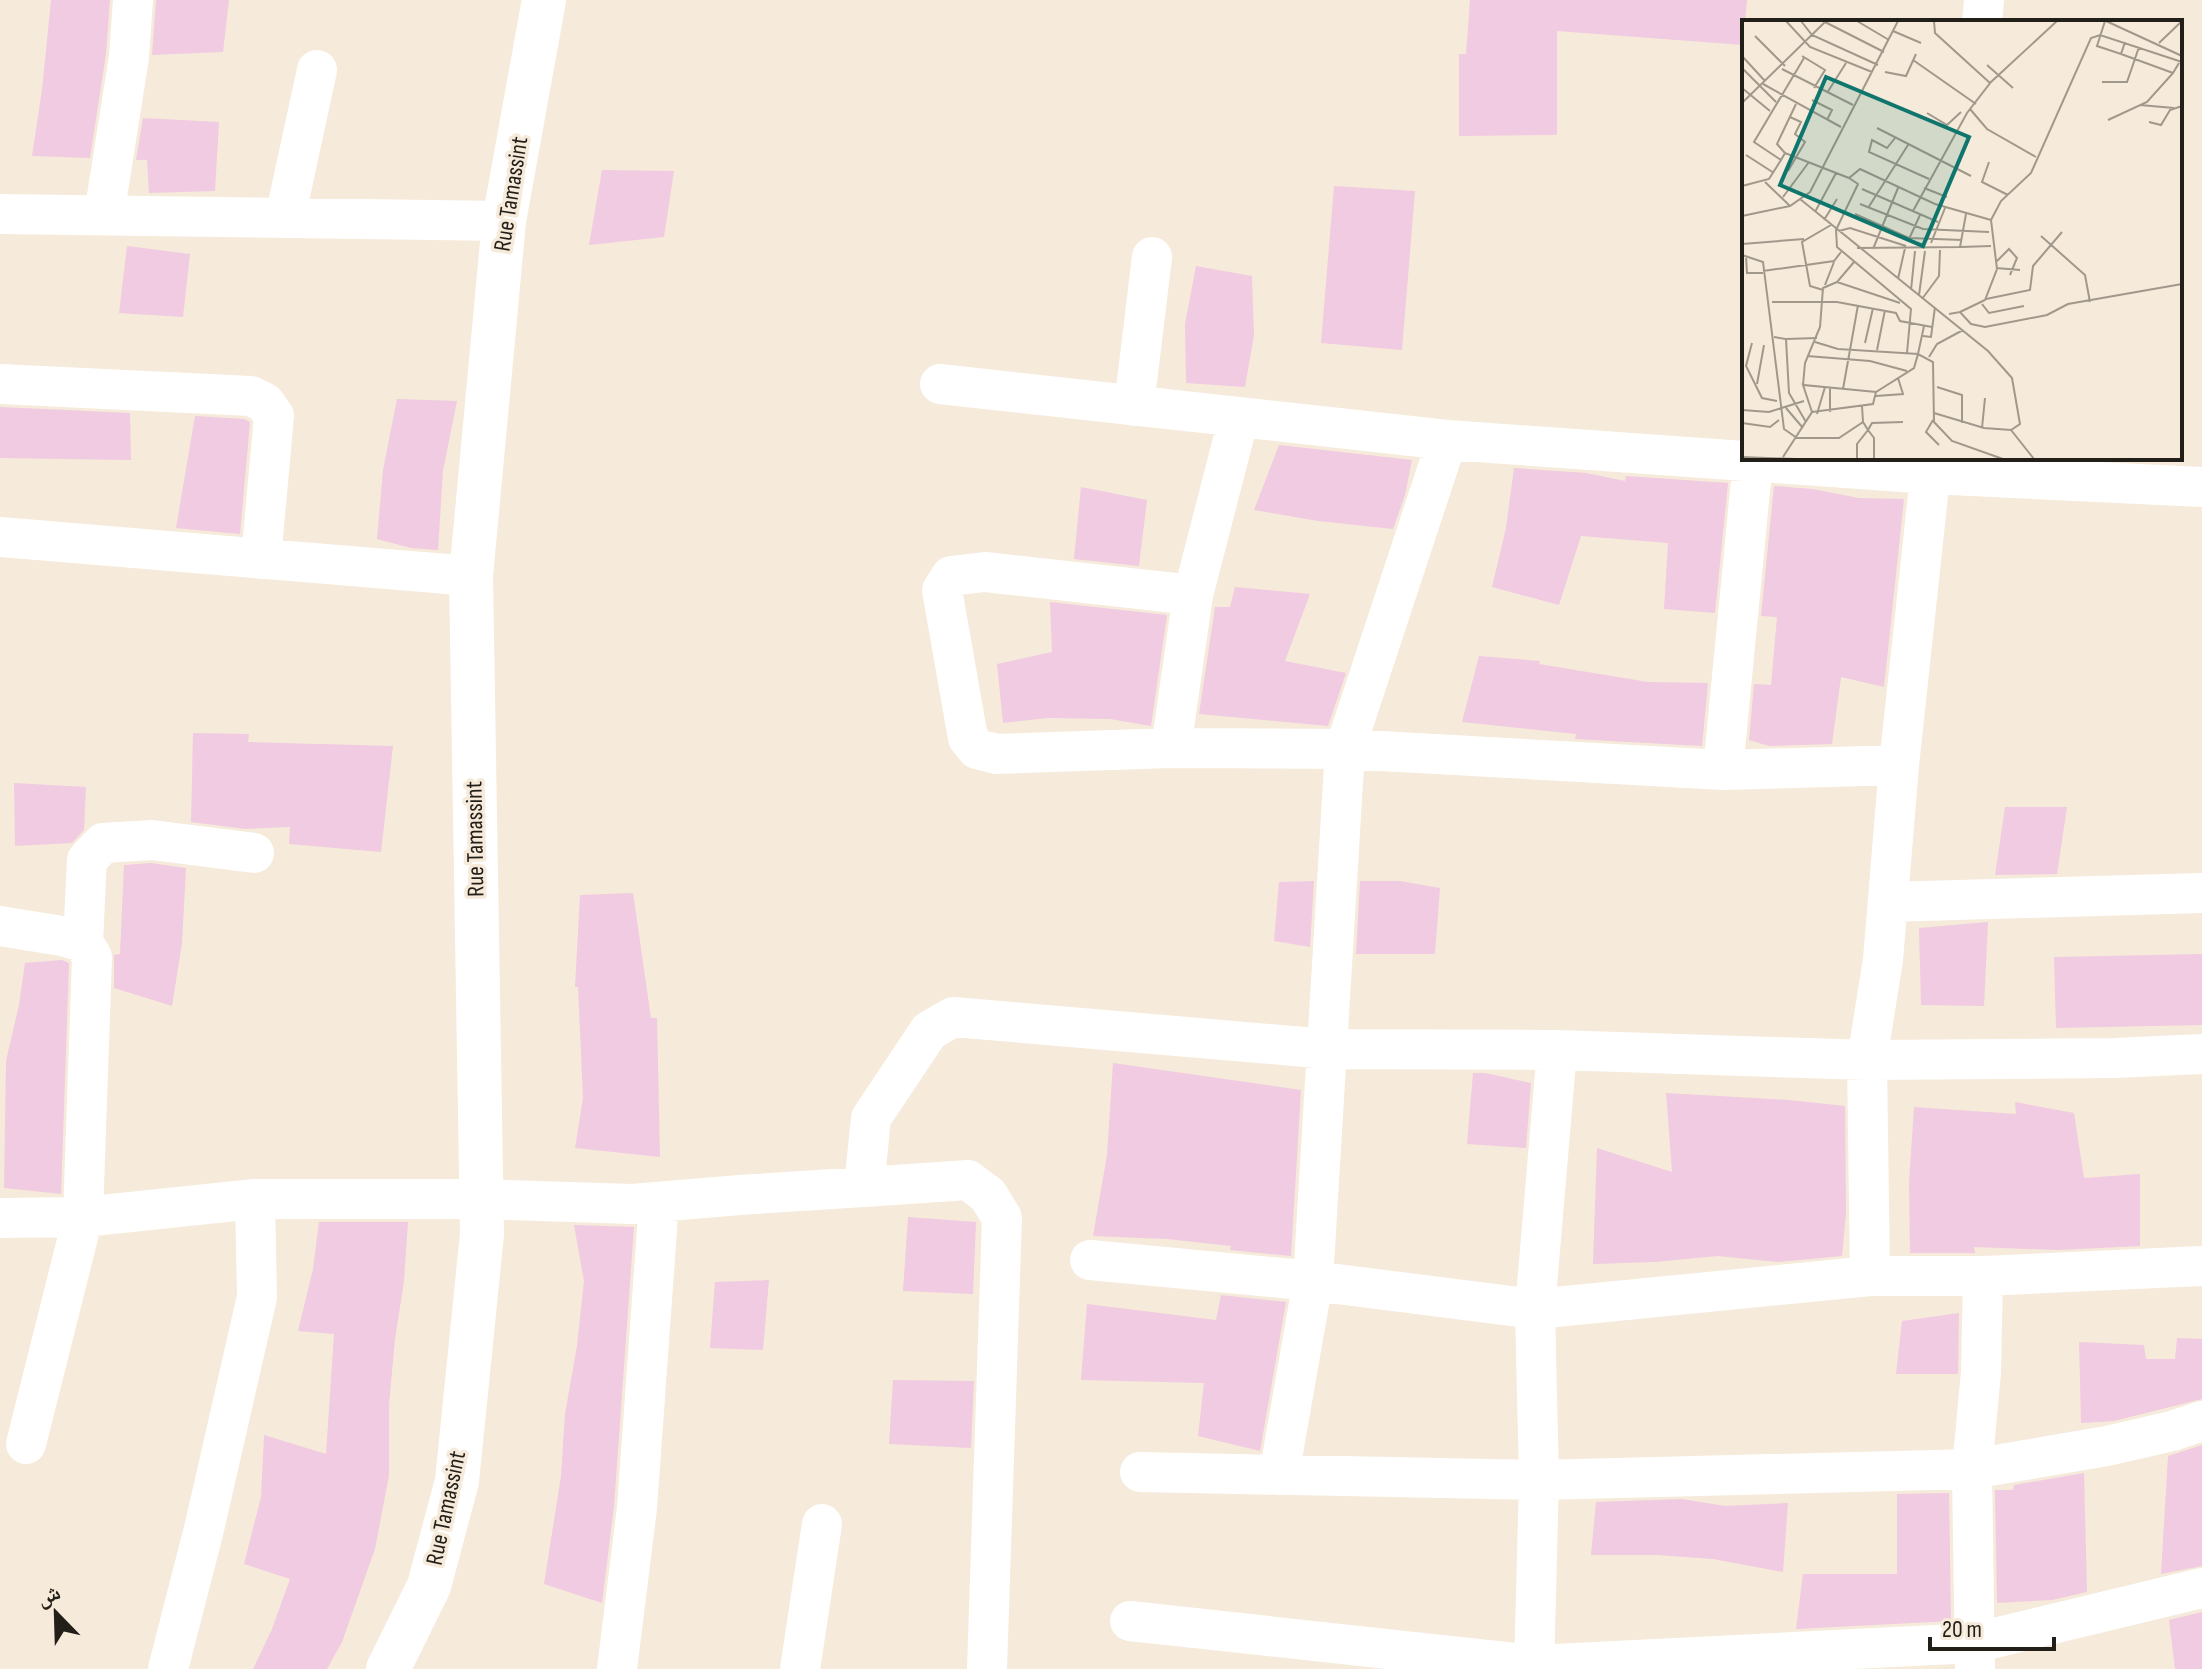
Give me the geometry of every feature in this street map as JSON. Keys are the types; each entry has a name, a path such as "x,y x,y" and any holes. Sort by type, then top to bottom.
{"main road":[{"name":"Rue Tamassint","path":"388,1669 429,1586 457,1481 482,1234 471,576 504,221 544,0"}],"street":[{"path":"104,215 129,57 133,0"},
{"path":"1982,20 1984,0"},
{"path":"285,218 317,70"},
{"path":"0,214 504,221"},
{"path":"1134,406 1152,257"},
{"path":"0,384 251,396 265,403 274,416 261,559"},
{"path":"940,384 1447,440 1742,459"},
{"path":"1171,748 1193,595 1239,417"},
{"path":"1279,1475 1313,1281 1345,749 1447,440"},
{"path":"1723,770 1753,460 2100,470 2202,487"},
{"path":"1870,1276 1867,1060 1883,960 1899,765 1931,466"},
{"path":"0,537 471,576"},
{"path":"1193,595 985,572 951,576 942,590 968,738 977,749 997,754 1171,748 1345,749 1723,770 1899,765"},
{"path":"26,1444 83,1217 92,957 83,942 87,860 103,843 152,840 254,853"},
{"path":"1888,902 2202,893"},
{"path":"1,932 62,936 83,942"},
{"path":"864,1187 871,1118 929,1031 953,1017 1328,1049 1557,1050 1867,1060 2115,1058 2202,1054"},
{"path":"1534,1667 1539,1480 1535,1309 1557,1050"},
{"path":"0,1218 83,1217 255,1199 481,1199 632,1204 968,1180 988,1195 1002,1218 987,1669"},
{"path":"168,1669 204,1529 257,1297 255,1199"},
{"path":"617,1669 637,1508 659,1202"},
{"path":"1090,1260 1313,1281 1535,1309 1870,1276 1983,1276 2202,1266"},
{"path":"1974,1656 1972,1469 1981,1372 1983,1276"},
{"path":"1140,1472 1539,1480 1972,1469 2107,1446 2202,1421"},
{"path":"800,1669 822,1524"},
{"path":"1130,1621 1534,1667 1974,1656 2202,1588"}],"building":[{"path":"51,0 110,0 106,54 90,158 32,156"},
{"path":"156,0 229,0 223,52 152,55"},
{"path":"1470,0 1747,0 1745,20 1742,20 1742,45 1557,31 1557,135 1459,136 1459,54 1466,54"},
{"path":"143,118 219,122 215,191 149,193 147,160 136,160"},
{"path":"602,170 674,171 664,237 589,245"},
{"path":"1334,186 1415,191 1402,350 1321,343"},
{"path":"127,246 190,254 183,317 119,313"},
{"path":"1196,266 1252,276 1254,335 1245,387 1186,383 1185,324"},
{"path":"397,399 457,401 443,471 438,550 411,548 377,539 383,470"},
{"path":"0,407 130,413 131,460 0,458"},
{"path":"195,416 250,422 240,534 176,528"},
{"path":"1279,445 1412,460 1405,495 1393,529 1254,510"},
{"path":"1514,468 1586,473 1625,481 1626,476 1728,483 1715,613 1664,609 1668,543 1581,536 1559,605 1492,587 1506,528"},
{"path":"1774,486 1859,498 1904,499 1884,687 1841,677 1832,744 1769,746 1749,740 1754,684 1771,685 1777,617 1761,616"},
{"path":"1081,487 1147,500 1139,566 1074,559"},
{"path":"1235,587 1310,594 1285,661 1346,673 1328,726 1199,714 1215,607 1230,607"},
{"path":"1050,602 1167,615 1151,726 1110,719 1048,718 1003,723 997,664 1052,652"},
{"path":"1479,656 1540,661 1539,664 1648,682 1708,683 1702,746 1575,739 1576,734 1462,722"},
{"path":"193,733 249,734 248,742 393,746 381,852 289,844 290,827 245,829 191,822"},
{"path":"14,783 86,787 84,830 72,843 15,846"},
{"path":"2005,807 2067,807 2057,874 1995,875"},
{"path":"151,863 186,868 182,943 172,1006 114,988 114,955 120,954 124,865"},
{"path":"1314,881 1310,947 1274,941 1279,882"},
{"path":"1360,881 1400,881 1440,888 1435,954 1356,954"},
{"path":"633,893 651,1018 657,1018 660,1157 575,1148 583,1098 578,987 575,987 580,895"},
{"path":"1988,922 1984,1006 1921,1005 1919,928"},
{"path":"2202,954 2202,1025 2056,1028 2054,957"},
{"path":"62,960 69,963 61,1194 4,1188 6,1061 25,963"},
{"path":"1113,1063 1301,1090 1291,1256 1167,1239 1093,1236 1107,1155"},
{"path":"1473,1073 1531,1083 1526,1148 1467,1144"},
{"path":"1666,1093 1845,1106 1846,1212 1842,1256 1778,1262 1718,1256 1593,1264 1597,1148 1672,1172"},
{"path":"2015,1102 2074,1113 2084,1178 2140,1174 2140,1246 2058,1250 1974,1247 1975,1253 1910,1253 1909,1183 1914,1107 2016,1114"},
{"path":"908,1217 976,1222 973,1294 903,1291"},
{"path":"319,1222 408,1222 389,1405 389,1475 375,1549 342,1642 327,1669 253,1669 290,1579 244,1564 261,1497 264,1435 326,1454 334,1334 298,1331 313,1269"},
{"path":"574,1225 634,1227 614,1506 602,1603 544,1584 561,1476 565,1414 584,1281"},
{"path":"769,1280 763,1350 710,1348 715,1282"},
{"path":"1221,1295 1286,1302 1260,1451 1198,1436 1204,1383 1081,1380 1087,1304 1216,1320"},
{"path":"1959,1313 1958,1374 1896,1374 1902,1321"},
{"path":"2177,1338 2202,1339 2202,1399 2114,1421 2081,1423 2079,1342 2144,1345 2146,1359 2175,1359"},
{"path":"893,1380 974,1381 971,1448 889,1444"},
{"path":"2202,1445 2202,1566 2161,1574 2168,1456"},
{"path":"2084,1473 2087,1592 2052,1600 1997,1603 1995,1490 2013,1490 2014,1485"},
{"path":"1949,1493 1951,1621 1796,1629 1803,1574 1897,1574 1897,1494"},
{"path":"1682,1499 1725,1506 1788,1503 1783,1572 1713,1559 1591,1555 1596,1502"},
{"path":"2202,1612 2202,1669 2175,1669 2169,1620"}]}
